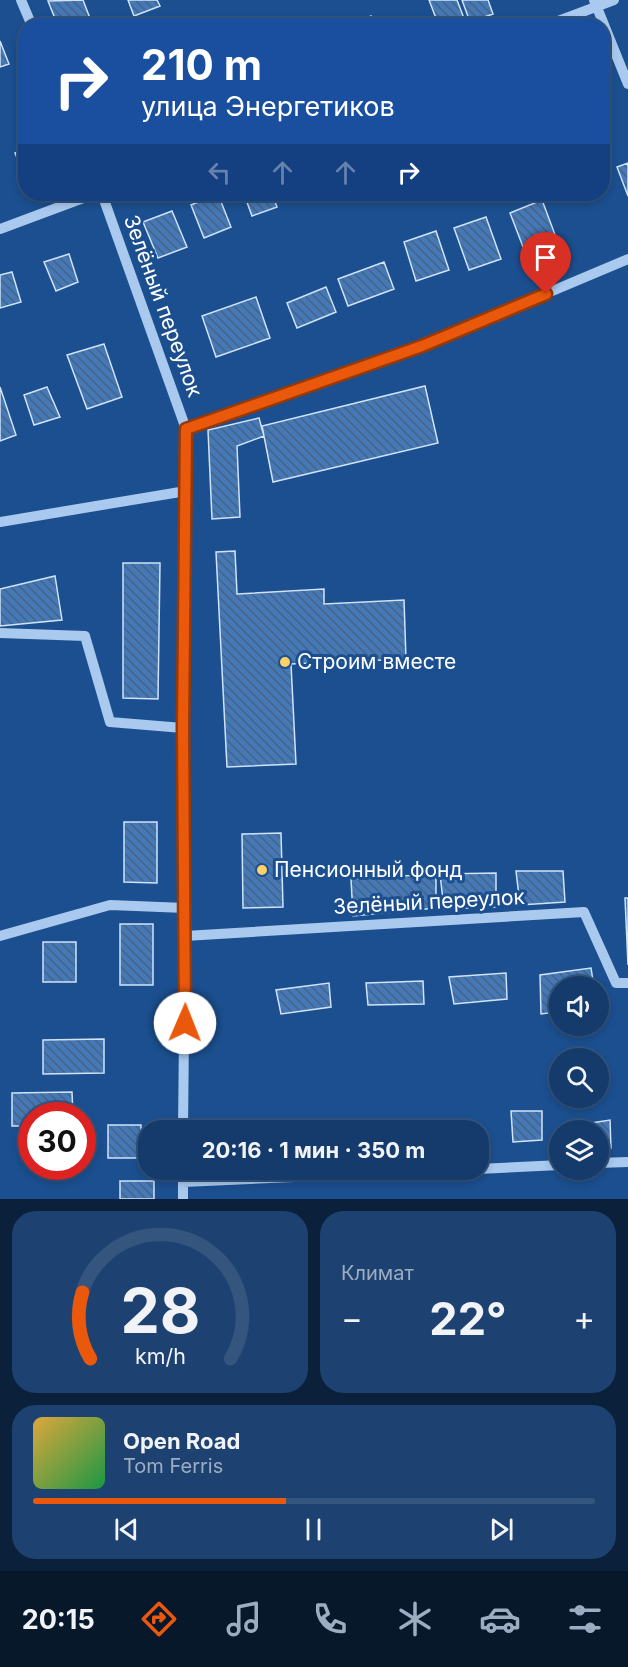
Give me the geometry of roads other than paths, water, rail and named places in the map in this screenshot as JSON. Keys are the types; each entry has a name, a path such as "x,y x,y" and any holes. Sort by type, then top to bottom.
{"street":[{"path":"21,0 29,18"},
{"path":"562,18 595,3 614,0"},
{"path":"595,3 601,18"},
{"path":"610,40 628,84"},
{"path":"0,229 75,201"},
{"name":"Зелёный переулок","path":"105,201 186,429 183,728 186,936 183,1120"},
{"path":"186,429 422,346 628,259"},
{"path":"0,522 186,492"},
{"path":"0,633 85,636 110,722 183,728"},
{"path":"0,936 110,905 185,908"},
{"name":"Зелёный переулок","path":"186,936 584,912 616,983 628,983"},
{"path":"609,1163 628,1162"},
{"path":"489,1168 549,1166"},
{"path":"183,1199 183,1182 228,1180"}],"place":[{"name":"Строим вместе","path":"285,662"},
{"name":"Пенсионный фонд","path":"262,870"}]}
